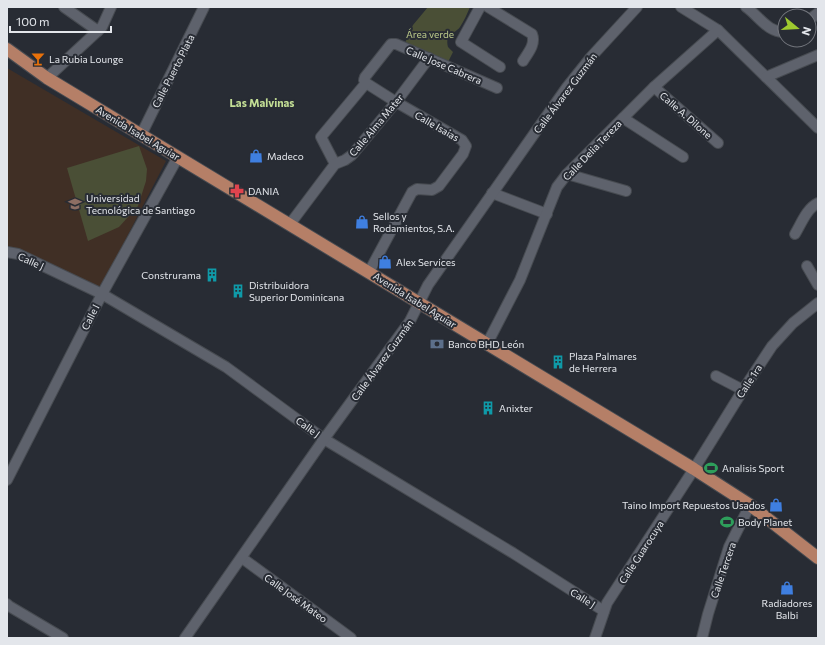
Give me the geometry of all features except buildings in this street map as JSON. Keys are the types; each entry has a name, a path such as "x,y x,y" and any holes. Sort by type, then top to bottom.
{"main road":[{"name":"Avenida Isabel Aguiar","path":"7,49 47,78 694,469 750,505 818,558"}],"street":[{"path":"64,7 98,31"},
{"path":"47,78 98,31 105,21 110,7"},
{"name":"Calle Puerto Plata","path":"141,135 204,7"},
{"path":"480,7 461,42 500,67"},
{"path":"488,7 532,34 534,41 523,61"},
{"name":"Calle Álvarez Guzmán","path":"185,638 324,439 410,321 428,285 567,87 590,57 637,7"},
{"path":"681,7 718,30 818,128"},
{"path":"749,8 768,26 777,30"},
{"name":"Calle Delia Tereza","path":"486,344 520,280 557,187 567,174 654,86 718,30"},
{"name":"Calle Jose Cabrera","path":"366,83 364,80 365,77 391,44 396,44 497,88"},
{"path":"766,77 818,55"},
{"name":"Calle Alma Mater","path":"290,224 335,164 352,155 396,102 429,58"},
{"path":"335,164 322,137 366,83"},
{"name":"Calle Isaias","path":"366,83 462,140 466,146 463,154 439,186 432,190 417,189 412,192 369,272"},
{"name":"Calle A. Dilone","path":"654,86 718,143"},
{"path":"623,118 683,157"},
{"name":"Calle I","path":"7,480 102,294 178,157"},
{"path":"567,174 626,190"},
{"path":"492,193 547,214"},
{"path":"795,234 810,209 818,203"},
{"name":"Calle J","path":"7,252 18,254 102,294 226,367 324,439 513,553 604,611"},
{"path":"807,266 818,285"},
{"name":"Calle 1ra","path":"694,469 772,346 793,323 818,303"},
{"path":"716,376 743,390"},
{"name":"Calle Guarocuya","path":"595,638 607,603 694,469"},
{"name":"Calle Tercera","path":"702,638 729,546 750,505"},
{"name":"Calle José Mateo","path":"242,558 351,638"},
{"path":"8,606 63,638"}],"shaded area":[{"name":"Universidad Tecnológica de Santiago","path":"7,68 166,161 100,289 7,248"}],"green space":[{"name":"Área verde","path":"428,7 470,7 458,30 449,36 447,42 448,47 453,52 448,62 405,43 413,25"},
{"path":"139,146 147,169 146,181 138,206 119,227 88,241 67,168"}],"place":[{"name":"La Rubia Lounge","path":"38,59"},
{"name":"Madeco","path":"256,156"},
{"name":"DANIA","path":"237,191"},
{"name":"Universidad Tecnológica de Santiago","path":"75,204"},
{"name":"Sellos y Rodamientos, S.A.","path":"362,222"},
{"name":"Alex Services","path":"385,262"},
{"name":"Construrama","path":"212,275"},
{"name":"Distribuidora Superior Dominicana","path":"238,291"},
{"name":"Banco BHD León","path":"437,344"},
{"name":"Plaza Palmares de Herrera","path":"558,362"},
{"name":"Anixter","path":"488,408"},
{"name":"Analisis Sport","path":"711,468"},
{"name":"Taino Import Repuestos Usados","path":"776,505"},
{"name":"Body Planet","path":"727,522"},
{"name":"Radiadores Balbi","path":"787,588"}],"district":[{"name":"Las Malvinas","path":"262,103"}]}
